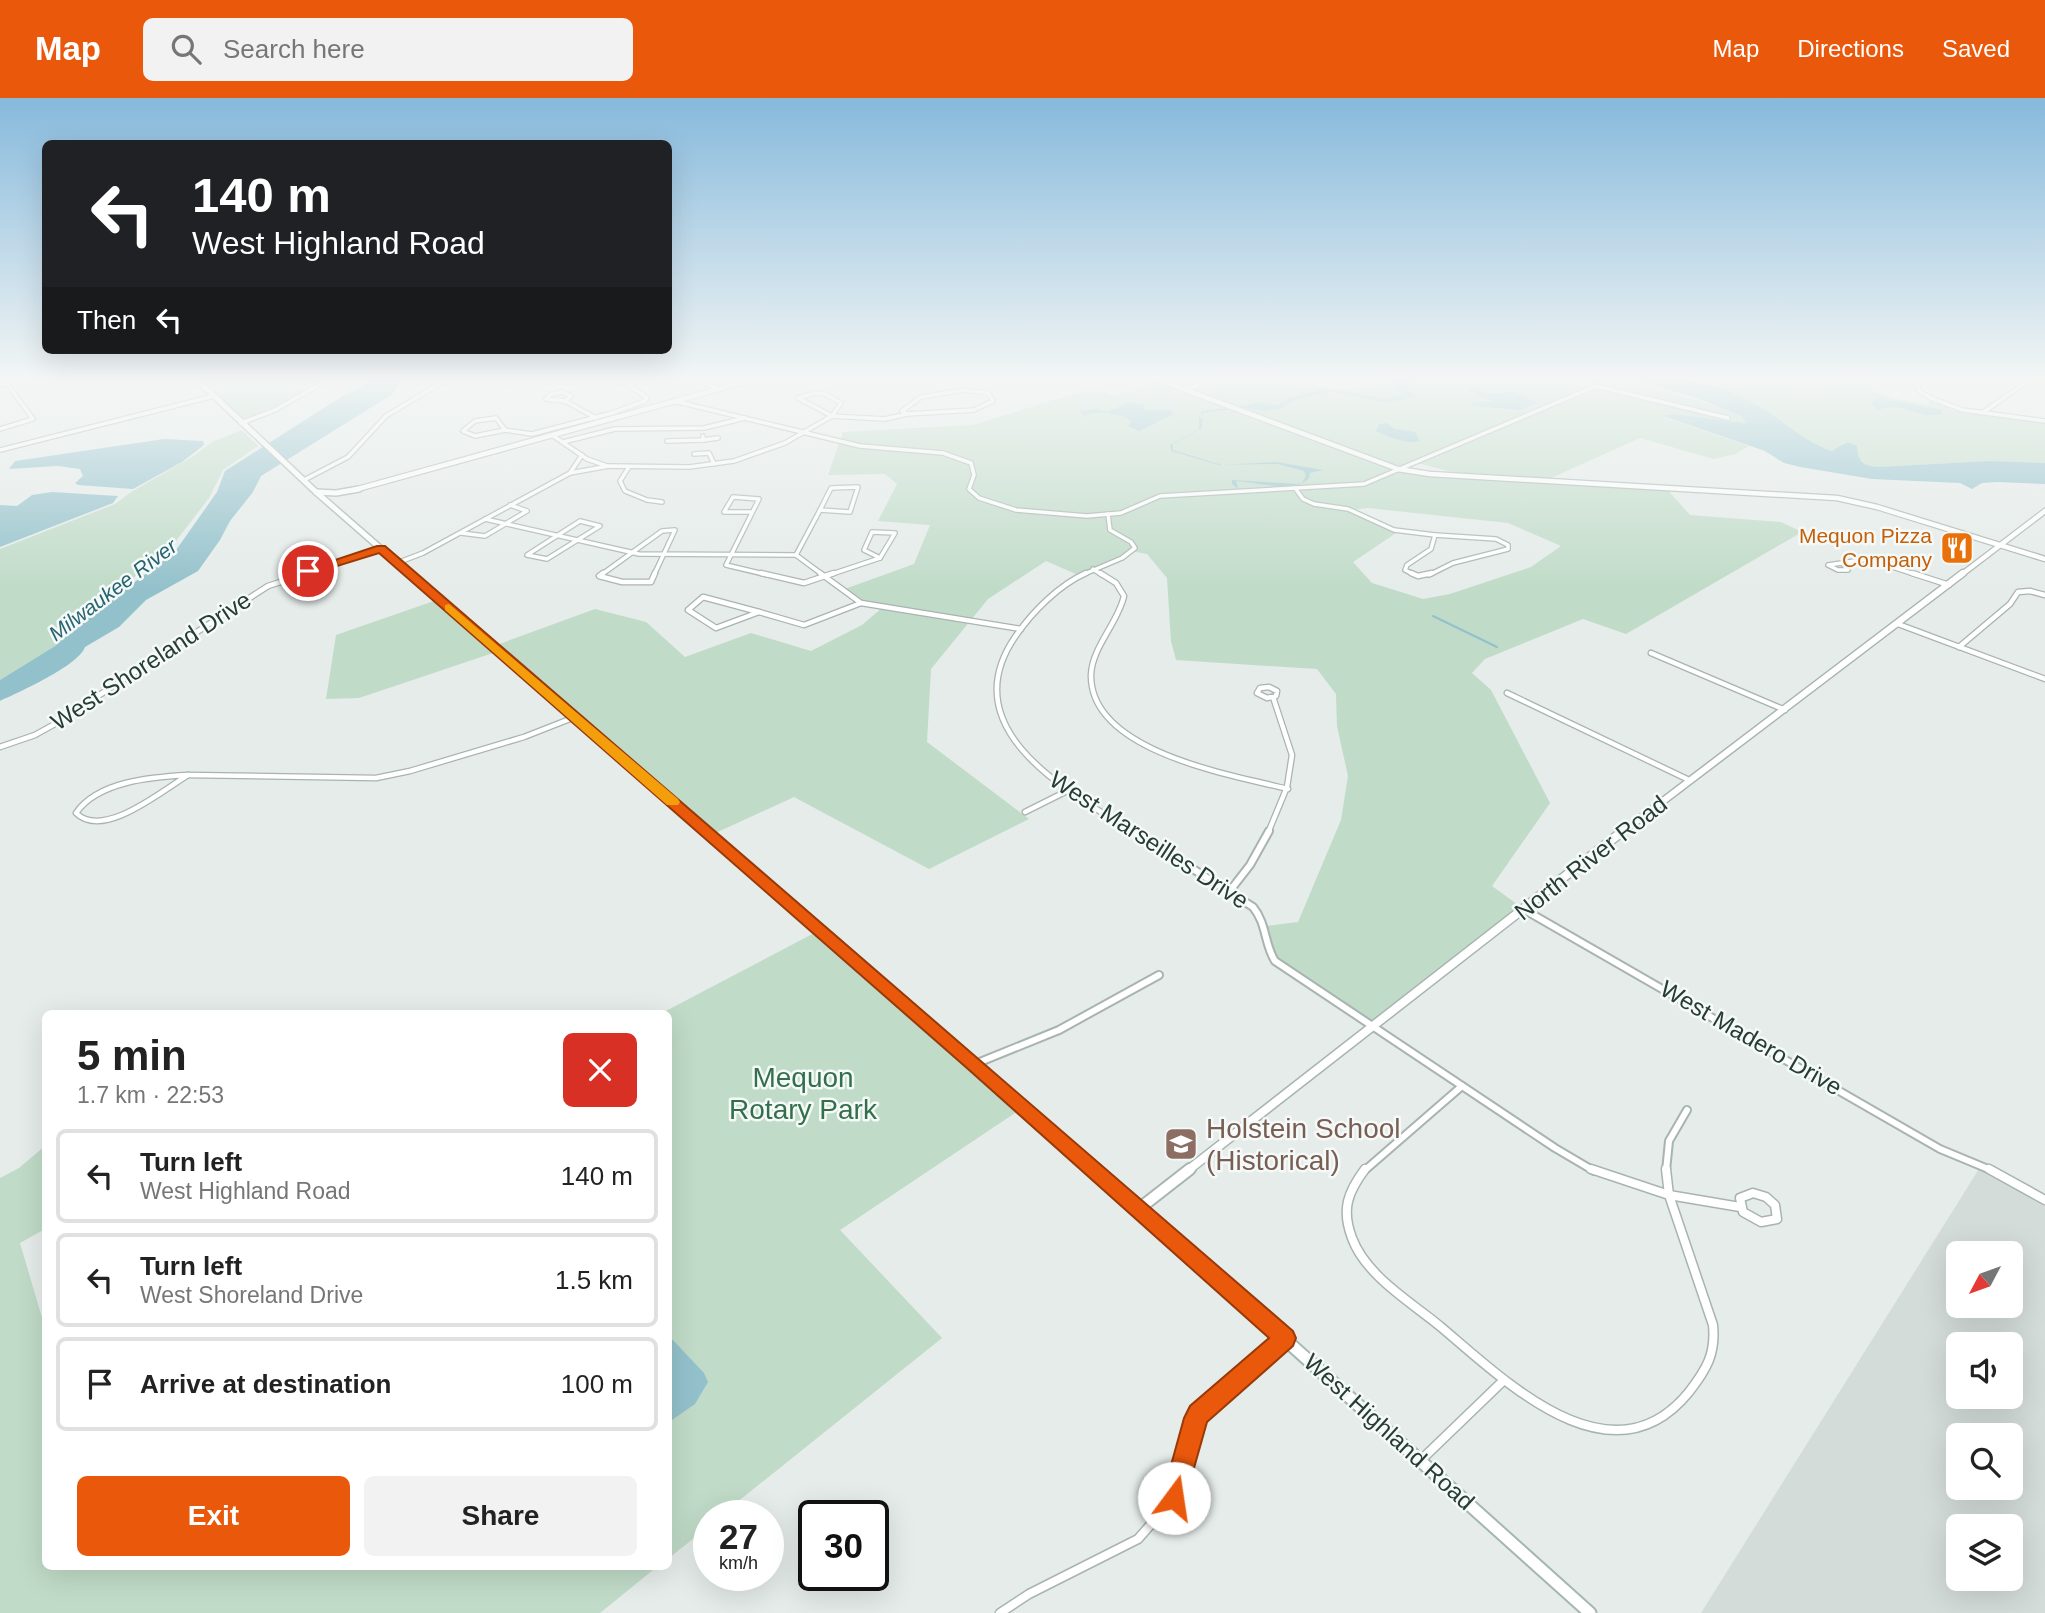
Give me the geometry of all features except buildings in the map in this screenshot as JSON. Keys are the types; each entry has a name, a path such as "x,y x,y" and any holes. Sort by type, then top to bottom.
{"main road":[{"name":"West Highland Road","path":"268,448 397,563 1140,1208 1590,1613"},
{"path":"316,492 336,493 359,489"}],"street":[{"path":"304,480 348,457 357,448"},
{"path":"324,499 507,448"},
{"path":"571,448 609,466"},
{"path":"397,563 415,557 569,473 609,466 689,467 714,464 773,448"},
{"path":"880,448 943,453 964,459 974,469 969,489 973,495 1010,510 1108,514 1126,511 1145,499 1160,496 1363,484 1450,448"},
{"path":"1341,448 1398,469 1430,474 1835,498 1877,507 2045,559"},
{"path":"694,454 709,453 714,464"},
{"path":"569,473 582,455"},
{"path":"629,467 620,481 625,491 647,500 662,502"},
{"path":"796,555 831,488 858,487 850,512 820,510"},
{"path":"1295,488 1303,499 1314,504 1348,509 1394,530 1496,539 1508,545 1508,549 1460,561 1426,576 1405,570 1407,565 1431,550 1435,535"},
{"path":"752,512 724,512 733,497 759,499 726,565 804,583 880,558 895,533 873,532 864,550 880,558"},
{"path":"460,533 482,537 527,511 510,505"},
{"name":"North River Road","path":"1140,1208 1689,780 2045,512"},
{"name":"West Marseilles Drive","path":"1108,514 1110,530 1131,542 1135,548 1065,585 1021,629 1006,651 998,690 1001,713 1009,734 1029,759 1069,790 1252,907 1264,918 1268,934 1267,947 1275,961 1555,1148 1596,1172 1669,1195 1740,1207"},
{"path":"485,519 629,552 663,555 796,555 861,603 1021,629"},
{"path":"580,522 600,526 547,559 527,555 556,536 580,522"},
{"path":"675,530 651,582 622,582 599,576 629,552 662,531 675,530"},
{"name":"West Shoreland Drive","path":"0,747 35,736 268,586 381,548"},
{"path":"1843,564 1856,559 1868,559 1949,584"},
{"path":"1093,569 1116,583 1124,596 1091,676 1097,700 1110,722 1135,740 1174,759 1288,789"},
{"path":"1959,647 2010,604 2018,592 2045,595"},
{"path":"759,612 716,628 688,610 703,597 759,612 804,625 861,603"},
{"path":"1898,624 2045,678"},
{"path":"1651,653 1785,709"},
{"path":"1507,693 1689,780"},
{"path":"1229,892 1249,869 1288,789 1292,756 1273,697"},
{"path":"188,775 111,821 97,823 82,820 76,813 82,802 160,775 188,775 376,778 410,771 524,737 575,717"},
{"path":"1025,812 1069,790"},
{"name":"West Madero Drive","path":"1525,910 1940,1149 1978,1164 2045,1200"},
{"path":"975,1064 1059,1030 1159,975"},
{"path":"1462,1086 1358,1175 1346,1199 1346,1217 1357,1250 1378,1275 1504,1380 1552,1414 1572,1422 1614,1430 1634,1429 1657,1420 1679,1404 1708,1368 1715,1342 1713,1325 1669,1195 1665,1164 1666,1152 1675,1129 1687,1110"},
{"path":"1759,1194 1775,1205 1779,1215 1773,1222 1761,1223 1748,1217 1740,1207 1743,1195 1759,1194"},
{"path":"1000,1613 1028,1594 1139,1539 1174,1498 1192,1426 1199,1414 1285,1338"},
{"path":"1421,1460 1504,1380"}],"shaded area":[{"path":"1979,1169 2045,1206 2045,1613 1701,1613"}],"green space":[{"path":"204,448 256,448 223,470 209,498 166,554 112,593 116,597 55,646 0,680 0,549 115,504"},
{"path":"838,448 1449,448 1400,468 1415,472 1666,488 1690,515 1781,522 1802,532 1626,634 1583,619 1485,659 1472,673 1491,690 1550,803 1492,886 1525,910 1375,1027 1275,961 1267,947 1266,926 1298,922 1341,820 1348,776 1337,726 1336,694 1317,669 1176,660 1171,641 1167,578 1147,554 1130,551 1078,575 1046,561 988,599 931,669 927,742 1029,819 929,869 794,797 711,835 494,646 595,609 646,622 685,657 751,633 811,651 862,625 883,607 861,603 842,590 914,564 930,525 878,521 897,484 885,474 828,475","holes":["1368,508 1508,523 1561,546 1531,567 1450,594 1423,599 1372,583 1353,562 1399,531 1353,510"]},
{"path":"1454,448 1618,448 1551,478 1451,472 1418,463"},
{"path":"1674,448 1746,448 1735,454 1714,459"},
{"path":"1849,448 2045,448 2045,463 1990,461 1877,467 1863,465"},
{"path":"434,601 493,653 359,698 326,699 336,635"},
{"name":"Mequon Rotary Park","path":"820,930 1024,1107 840,1230 942,1338 740,1500 693,1500 693,1539 672,1556 672,1010 668,1010"},
{"path":"42,1149 42,1231 20,1243 42,1318 42,1570 653,1570 600,1613 0,1613 0,1178 19,1168"}],"water":[{"path":"105,448 201,448 182,462 133,489 78,485 75,483 83,476 80,469 58,466 9,469 15,461"},
{"name":"Milwaukee River","path":"262,448 306,448 261,476 253,492 230,521 198,571 146,600 119,627 85,647 60,670 0,701 0,680 55,646 94,612 174,553 217,492 225,471"},
{"path":"1170,448 1173,448 1173,450 1222,465 1219,465 1171,451"},
{"path":"1755,448 1824,448 1832,451 1837,448 1857,448 1858,456 1864,464 1877,467 1990,461 2045,463 2045,484 1982,483 1972,489 1960,483 1872,479 1784,463"},
{"path":"1276,462 1323,470 1310,473 1309,478 1302,483 1306,476 1304,471 1278,464 1223,465"},
{"path":"1232,480 1297,484 1302,483 1294,485 1285,486 1274,486 1236,481 1238,489 1232,484"},
{"path":"52,492 118,496 113,503 0,547 0,505 17,506 32,495"},
{"path":"672,1339 704,1373 708,1382 695,1404 672,1420"}],"waterway":[{"path":"1433,616 1497,647"}],"slow traffic":[{"path":"449,608 673,802"}],"place":[{"name":"Mequon Pizza Company","path":"1957,548"},
{"name":"Holstein School (Historical)","path":"1181,1144"}],"route":[{"path":"308,571 381,548 1140,1208 1285,1338 1199,1414 1192,1426 1174,1498"}]}
